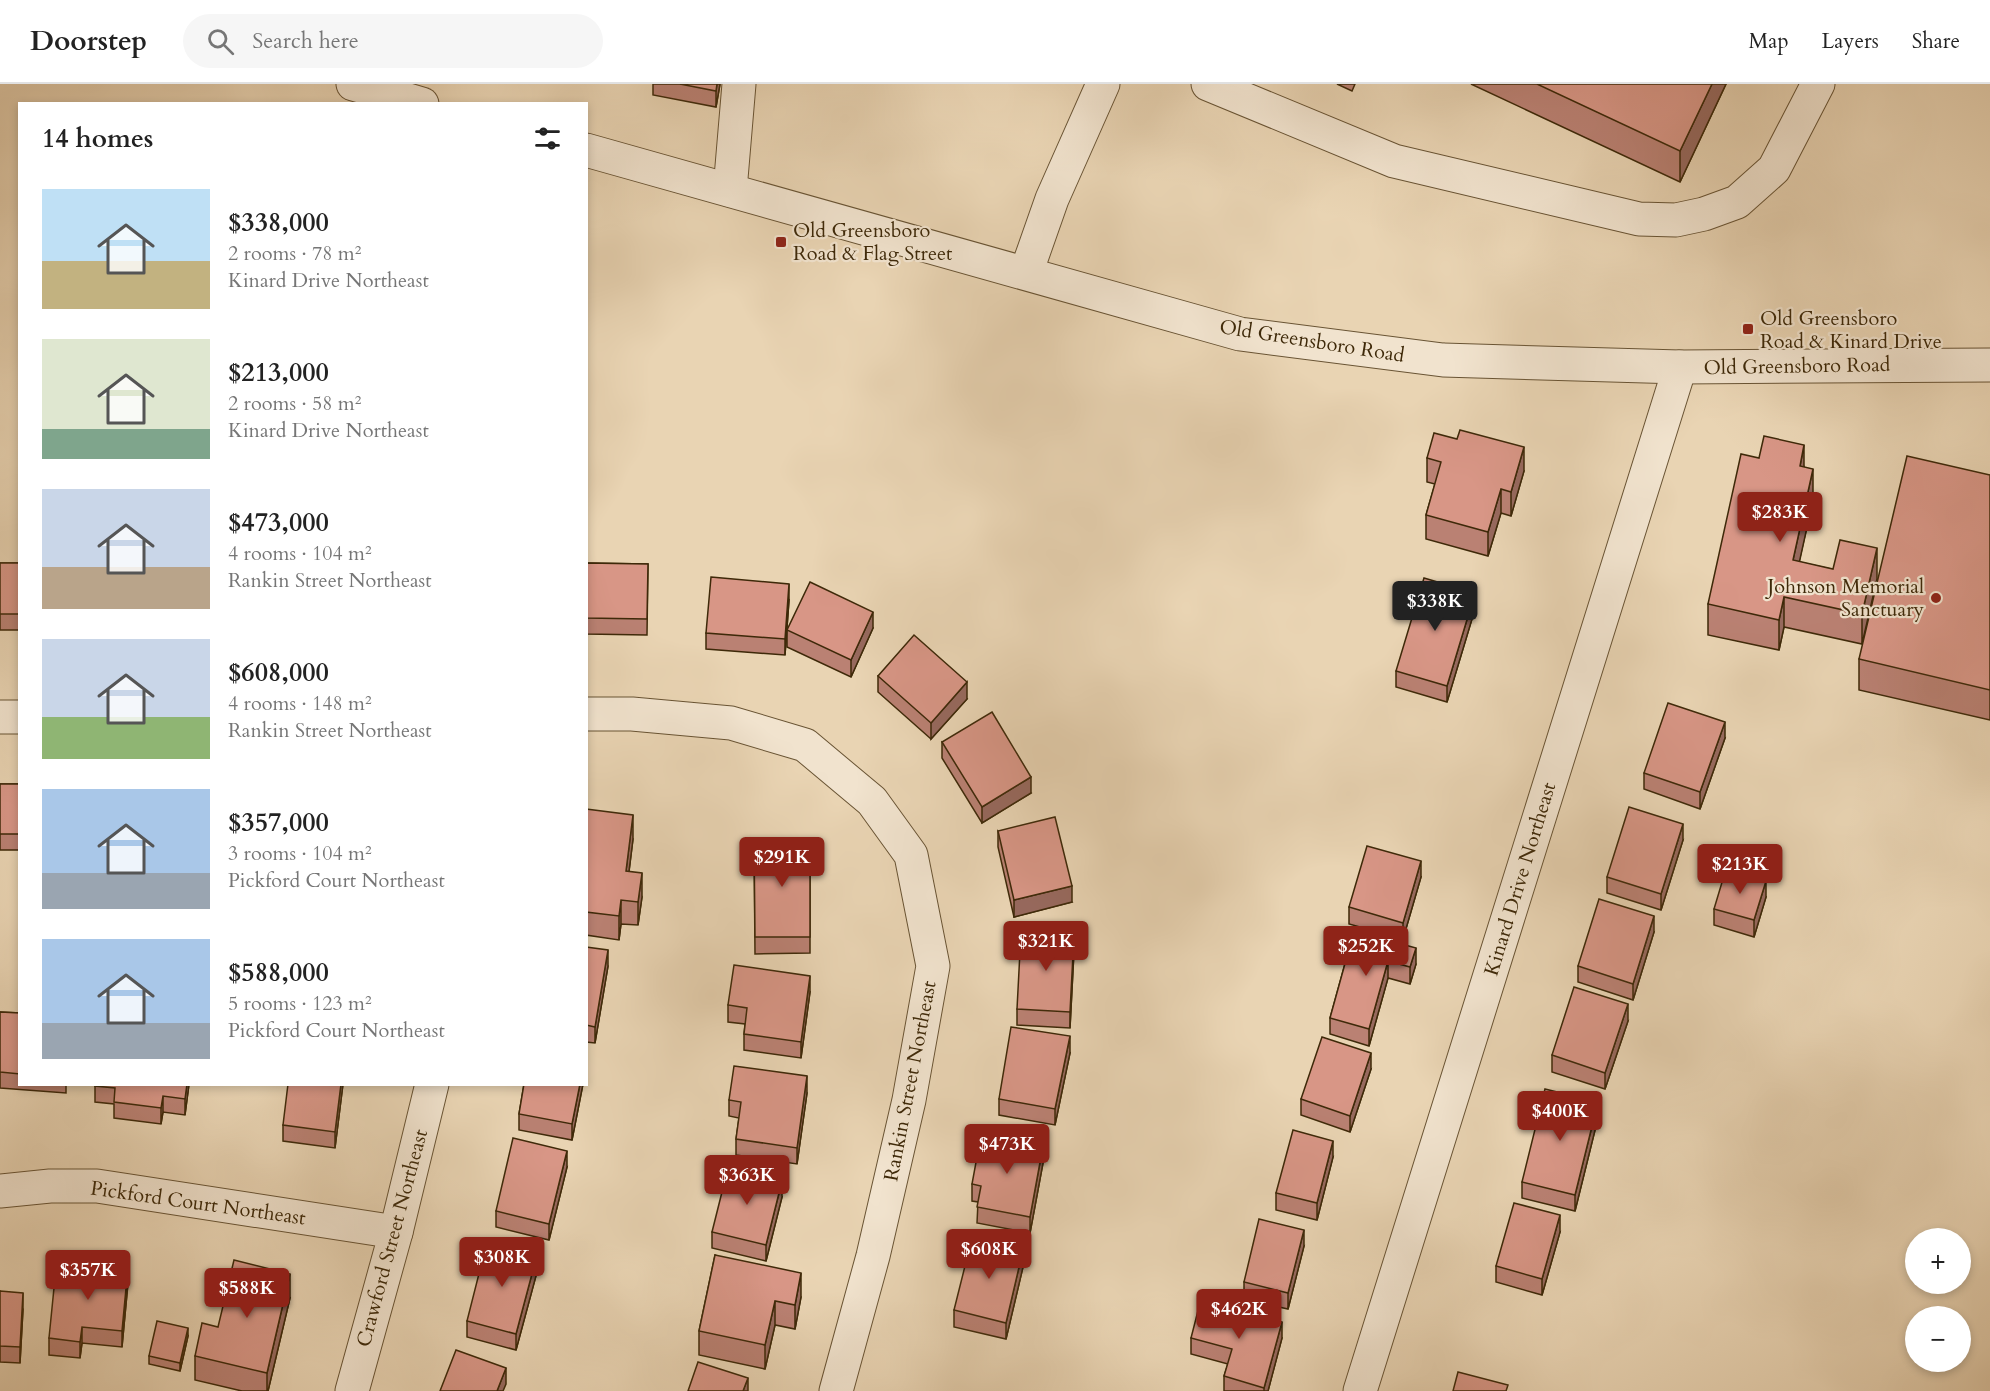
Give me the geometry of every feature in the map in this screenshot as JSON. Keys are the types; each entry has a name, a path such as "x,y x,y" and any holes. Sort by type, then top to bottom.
{"street":[{"path":"353,84 415,102"},
{"path":"730,190 739,84"},
{"path":"1026,273 1052,199 1103,84"},
{"path":"1208,84 1394,161 1639,219 1676,220 1704,214 1737,202 1774,170 1818,84"},
{"name":"Old Greensboro Road","path":"588,151 1240,333 1443,360 1680,367 1990,365"},
{"name":"Kinard Drive Northeast","path":"1360,1391 1680,367"},
{"name":"Rankin Street Northeast","path":"588,714 632,714 731,723 805,745 872,801 911,855 933,966 909,1100 876,1245 836,1391"},
{"path":"0,717 18,717"},
{"name":"Crawford Street Northeast","path":"352,1391 396,1232 432,1086"},
{"name":"Pickford Court Northeast","path":"0,1191 50,1186 97,1186 396,1232"}],"building":[{"path":"680,84 717,84 716,91"},
{"path":"1537,84 1712,84 1680,151"},
{"path":"1460,430 1524,447 1511,492 1501,489 1488,532 1426,515 1441,462 1427,458 1434,433 1457,439"},
{"path":"1764,436 1804,445 1800,466 1813,469 1793,560 1833,569 1840,540 1877,548 1862,614 1784,597 1779,620 1708,604 1741,454 1759,458"},
{"name":"Johnson Memorial Sanctuary","path":"1907,456 1990,475 1990,690 1859,659"},
{"path":"0,563 18,563 18,614 0,614"},
{"path":"588,563 648,564 647,619 588,618"},
{"path":"711,577 789,584 785,639 706,633"},
{"path":"1424,578 1475,593 1447,686 1396,671"},
{"path":"810,582 873,612 851,660 787,630"},
{"path":"914,635 967,682 931,723 878,676"},
{"path":"1668,703 1725,722 1700,792 1644,773"},
{"path":"992,712 1031,777 982,807 942,742"},
{"path":"0,784 18,784 18,834 0,834"},
{"path":"1629,807 1683,824 1661,894 1607,877"},
{"path":"588,809 633,815 626,871 642,873 638,902 621,900 619,916 588,912"},
{"path":"1055,817 1072,886 1014,900 998,831"},
{"path":"754,839 810,839 810,937 755,937"},
{"path":"1367,846 1421,861 1403,923 1349,907"},
{"path":"1726,869 1766,881 1754,920 1714,909"},
{"path":"1599,899 1654,916 1633,984 1578,966"},
{"path":"1354,931 1416,948 1410,967 1388,961 1369,1029 1330,1018"},
{"path":"1021,932 1074,935 1070,1012 1017,1009"},
{"path":"588,947 608,950 595,1027 588,1025"},
{"path":"734,965 810,976 801,1042 744,1034 747,1008 728,1005"},
{"path":"1574,987 1628,1004 1605,1073 1552,1055"},
{"path":"0,1012 18,1013 18,1074 0,1072"},
{"path":"1011,1027 1070,1036 1055,1109 999,1099"},
{"path":"1322,1037 1371,1053 1350,1116 1301,1099"},
{"path":"734,1066 807,1076 797,1148 736,1139 741,1102 729,1100"},
{"path":"95,1086 187,1086 185,1099 163,1096 161,1108 114,1102 115,1088"},
{"path":"288,1086 341,1086 335,1132 283,1125"},
{"path":"524,1086 580,1086 572,1124 519,1114"},
{"path":"1545,1089 1598,1102 1575,1195 1522,1182"},
{"path":"1293,1130 1333,1141 1317,1203 1276,1193"},
{"path":"981,1135 1043,1146 1030,1217 977,1207 981,1186 972,1184"},
{"path":"513,1138 567,1151 549,1224 496,1211"},
{"path":"728,1168 782,1181 766,1245 712,1232"},
{"path":"1514,1203 1560,1215 1542,1279 1496,1266"},
{"path":"1259,1219 1304,1230 1288,1293 1244,1282"},
{"path":"972,1238 1023,1250 1006,1323 954,1310"},
{"path":"487,1242 537,1255 516,1334 467,1321"},
{"path":"715,1255 801,1273 795,1305 775,1301 765,1345 699,1331"},
{"path":"234,1260 290,1274 267,1373 195,1356 202,1323 218,1327"},
{"path":"97,1263 128,1267 122,1331 82,1327 80,1342 49,1338 56,1268 96,1272"},
{"path":"0,1291 23,1293 20,1347 0,1346"},
{"path":"1201,1299 1282,1322 1264,1388 1224,1376 1232,1349 1191,1338"},
{"path":"157,1321 188,1328 180,1363 149,1356"},
{"path":"456,1350 506,1368 497,1391 440,1391"},
{"path":"698,1362 748,1378 743,1391 688,1391"},
{"path":"1458,1372 1508,1385 1506,1391 1453,1391"}],"place":[{"name":"Old Greensboro Road & Flag Street","path":"781,242"},
{"name":"Old Greensboro Road & Kinard Drive","path":"1748,329"},
{"name":"Johnson Memorial Sanctuary","path":"1936,598"}]}
